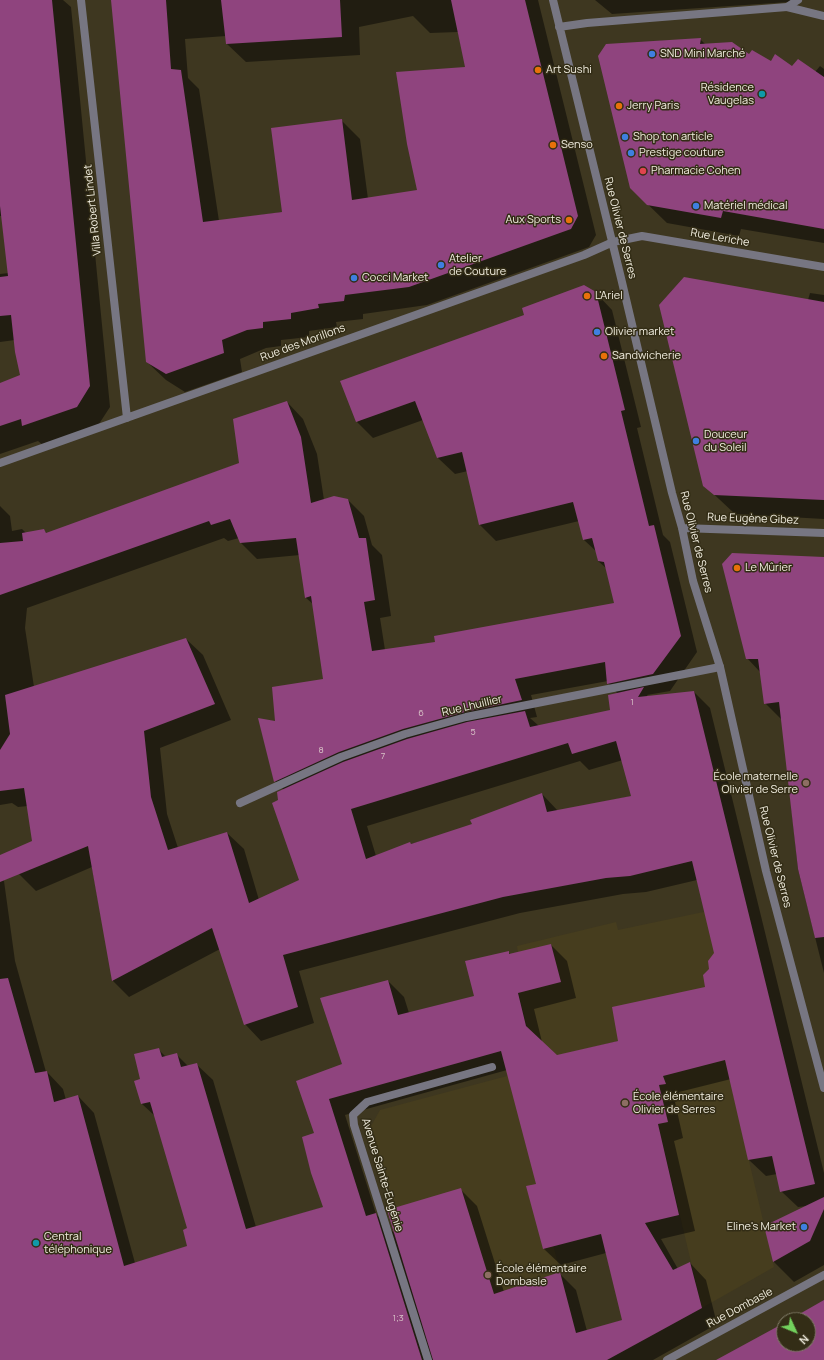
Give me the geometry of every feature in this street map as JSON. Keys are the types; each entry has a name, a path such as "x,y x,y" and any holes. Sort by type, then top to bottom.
{"street":[{"name":"Villa Robert Lindet","path":"81,0 127,418"},
{"name":"Rue Olivier de Serres","path":"553,0 613,242 672,493 682,528 693,581 720,667 766,871 824,1088"},
{"path":"787,7 796,3 798,0"},
{"path":"560,27 587,23 787,7 824,16"},
{"name":"Rue Leriche","path":"613,242 642,236 824,267"},
{"name":"Rue des Morillons","path":"0,463 584,255 613,242"},
{"name":"Rue Eugène Gibez","path":"682,528 824,533"},
{"name":"Rue Lhuillier","path":"240,803 341,757 405,734 466,718 720,667"},
{"name":"Avenue Sainte-Eugénie","path":"428,1360 356,1133 353,1115 367,1102 492,1067"},
{"name":"Rue Dombasle","path":"667,1360 824,1275"}],"shaded area":[{"name":"École élémentaire Olivier de Serres","path":"746,903 789,1080 733,1093 774,1267 702,1308 658,1124 601,1138 537,1183 580,1348 442,1360 370,1128 380,1110 507,1076 501,1051 531,1043 509,955 518,953 517,946 616,922 618,930"}],"building":[{"path":"0,0 52,0 90,386 77,407 22,426 21,419 0,426 0,383 20,375 15,352 11,315 0,316 0,277 8,276 0,206"},
{"path":"111,0 166,0 171,69 181,70 203,222 282,212 271,128 342,119 352,200 417,190 407,144 396,72 465,67 451,0 525,0 578,216 571,229 409,287 345,295 344,301 318,304 319,308 291,313 291,319 263,322 263,328 247,330 222,340 224,353 166,374 146,362"},
{"path":"221,0 340,0 342,37 226,44"},
{"path":"701,38 700,44 732,42 749,54 752,50 771,61 775,54 792,66 798,59 824,77 824,229 723,211 721,218 647,205 630,188 598,56 606,44"},
{"path":"684,277 824,302 824,500 714,495 703,486 659,305"},
{"path":"584,285 596,292 625,410 621,411 649,526 654,525 681,636 653,674 607,684 605,662 515,679 522,700 465,712 403,729 339,752 274,782 258,718 275,721 272,687 323,679 311,596 305,598 296,538 240,543 230,519 211,525 209,521 0,595 0,543 23,541 22,533 44,529 46,533 239,463 233,419 287,401 301,437 311,503 334,496 348,499 359,538 366,538 375,600 364,602 372,651 435,642 434,636 614,603 604,562 598,561 592,538 583,540 573,502 479,525 462,452 437,458 415,401 356,422 340,381 524,315 522,308"},
{"path":"732,553 824,557 824,937 815,938 798,869 779,702 764,704 758,659 746,659 722,564"},
{"path":"186,638 215,704 144,731 151,797 168,850 227,832 249,903 299,880 272,803 278,800 277,792 343,762 407,739 467,722 525,711 530,727 610,710 608,695 644,687 638,697 694,691 815,1184 780,1192 772,1156 748,1160 725,1060 663,1076 666,1084 659,1085 668,1122 658,1124 679,1215 645,1223 673,1270 690,1262 702,1308 607,1360 433,1360 387,1210 461,1188 494,1294 560,1272 576,1333 622,1320 601,1234 543,1249 526,1186 536,1184 501,1051 329,1099 366,1216 376,1213 422,1360 0,1360 0,979 8,978 35,1073 47,1071 54,1102 78,1095 124,1266 187,1246 183,1230 187,1228 150,1102 141,1104 134,1081 140,1079 134,1054 159,1048 162,1057 177,1053 181,1067 197,1063 246,1229 323,1207 311,1173 302,1137 314,1133 296,1081 342,1064 320,998 388,980 398,1015 474,996 465,961 509,951 509,954 551,944 561,982 518,993 526,1026 557,1055 618,1041 612,1007 705,987 703,975 709,969 708,961 714,953 692,861 630,876 606,878 503,897 283,955 298,1007 244,1025 212,928 112,981 88,846 0,882 0,855 32,841 24,788 0,791 0,750 10,734 5,695","holes":["616,741 631,796 547,812 542,793 470,820 472,824 411,844 410,842 366,859 351,809 568,743 572,754"]},
{"path":"824,1197 824,1209 810,1241 773,1262 764,1226"},
{"path":"824,1300 824,1360 716,1360 776,1327 776,1352 816,1352 816,1312 803,1312"}],"place":[{"name":"SND Mini Marché","path":"652,54"},
{"name":"Art Sushi","path":"538,70"},
{"name":"Résidence Vaugelas","path":"762,94"},
{"name":"Jerry Paris","path":"619,106"},
{"name":"Shop ton article","path":"625,137"},
{"name":"Senso","path":"553,145"},
{"name":"Prestige couture","path":"631,153"},
{"name":"Pharmacie Cohen","path":"643,171"},
{"name":"Matériel médical","path":"696,206"},
{"name":"Aux Sports","path":"569,220"},
{"name":"Atelier de Couture","path":"441,265"},
{"name":"Cocci Market","path":"354,278"},
{"name":"L'Ariel","path":"587,296"},
{"name":"Olivier market","path":"597,332"},
{"name":"Sandwicherie","path":"604,356"},
{"name":"Douceur du Soleil","path":"696,441"},
{"name":"Le Mûrier","path":"737,568"},
{"name":"École maternelle Olivier de Serre","path":"806,783"},
{"name":"École élémentaire Olivier de Serres","path":"625,1103"},
{"name":"Eline's Market","path":"804,1227"},
{"name":"Central téléphonique","path":"36,1243"},
{"name":"École élémentaire Dombasle","path":"488,1275"}]}
